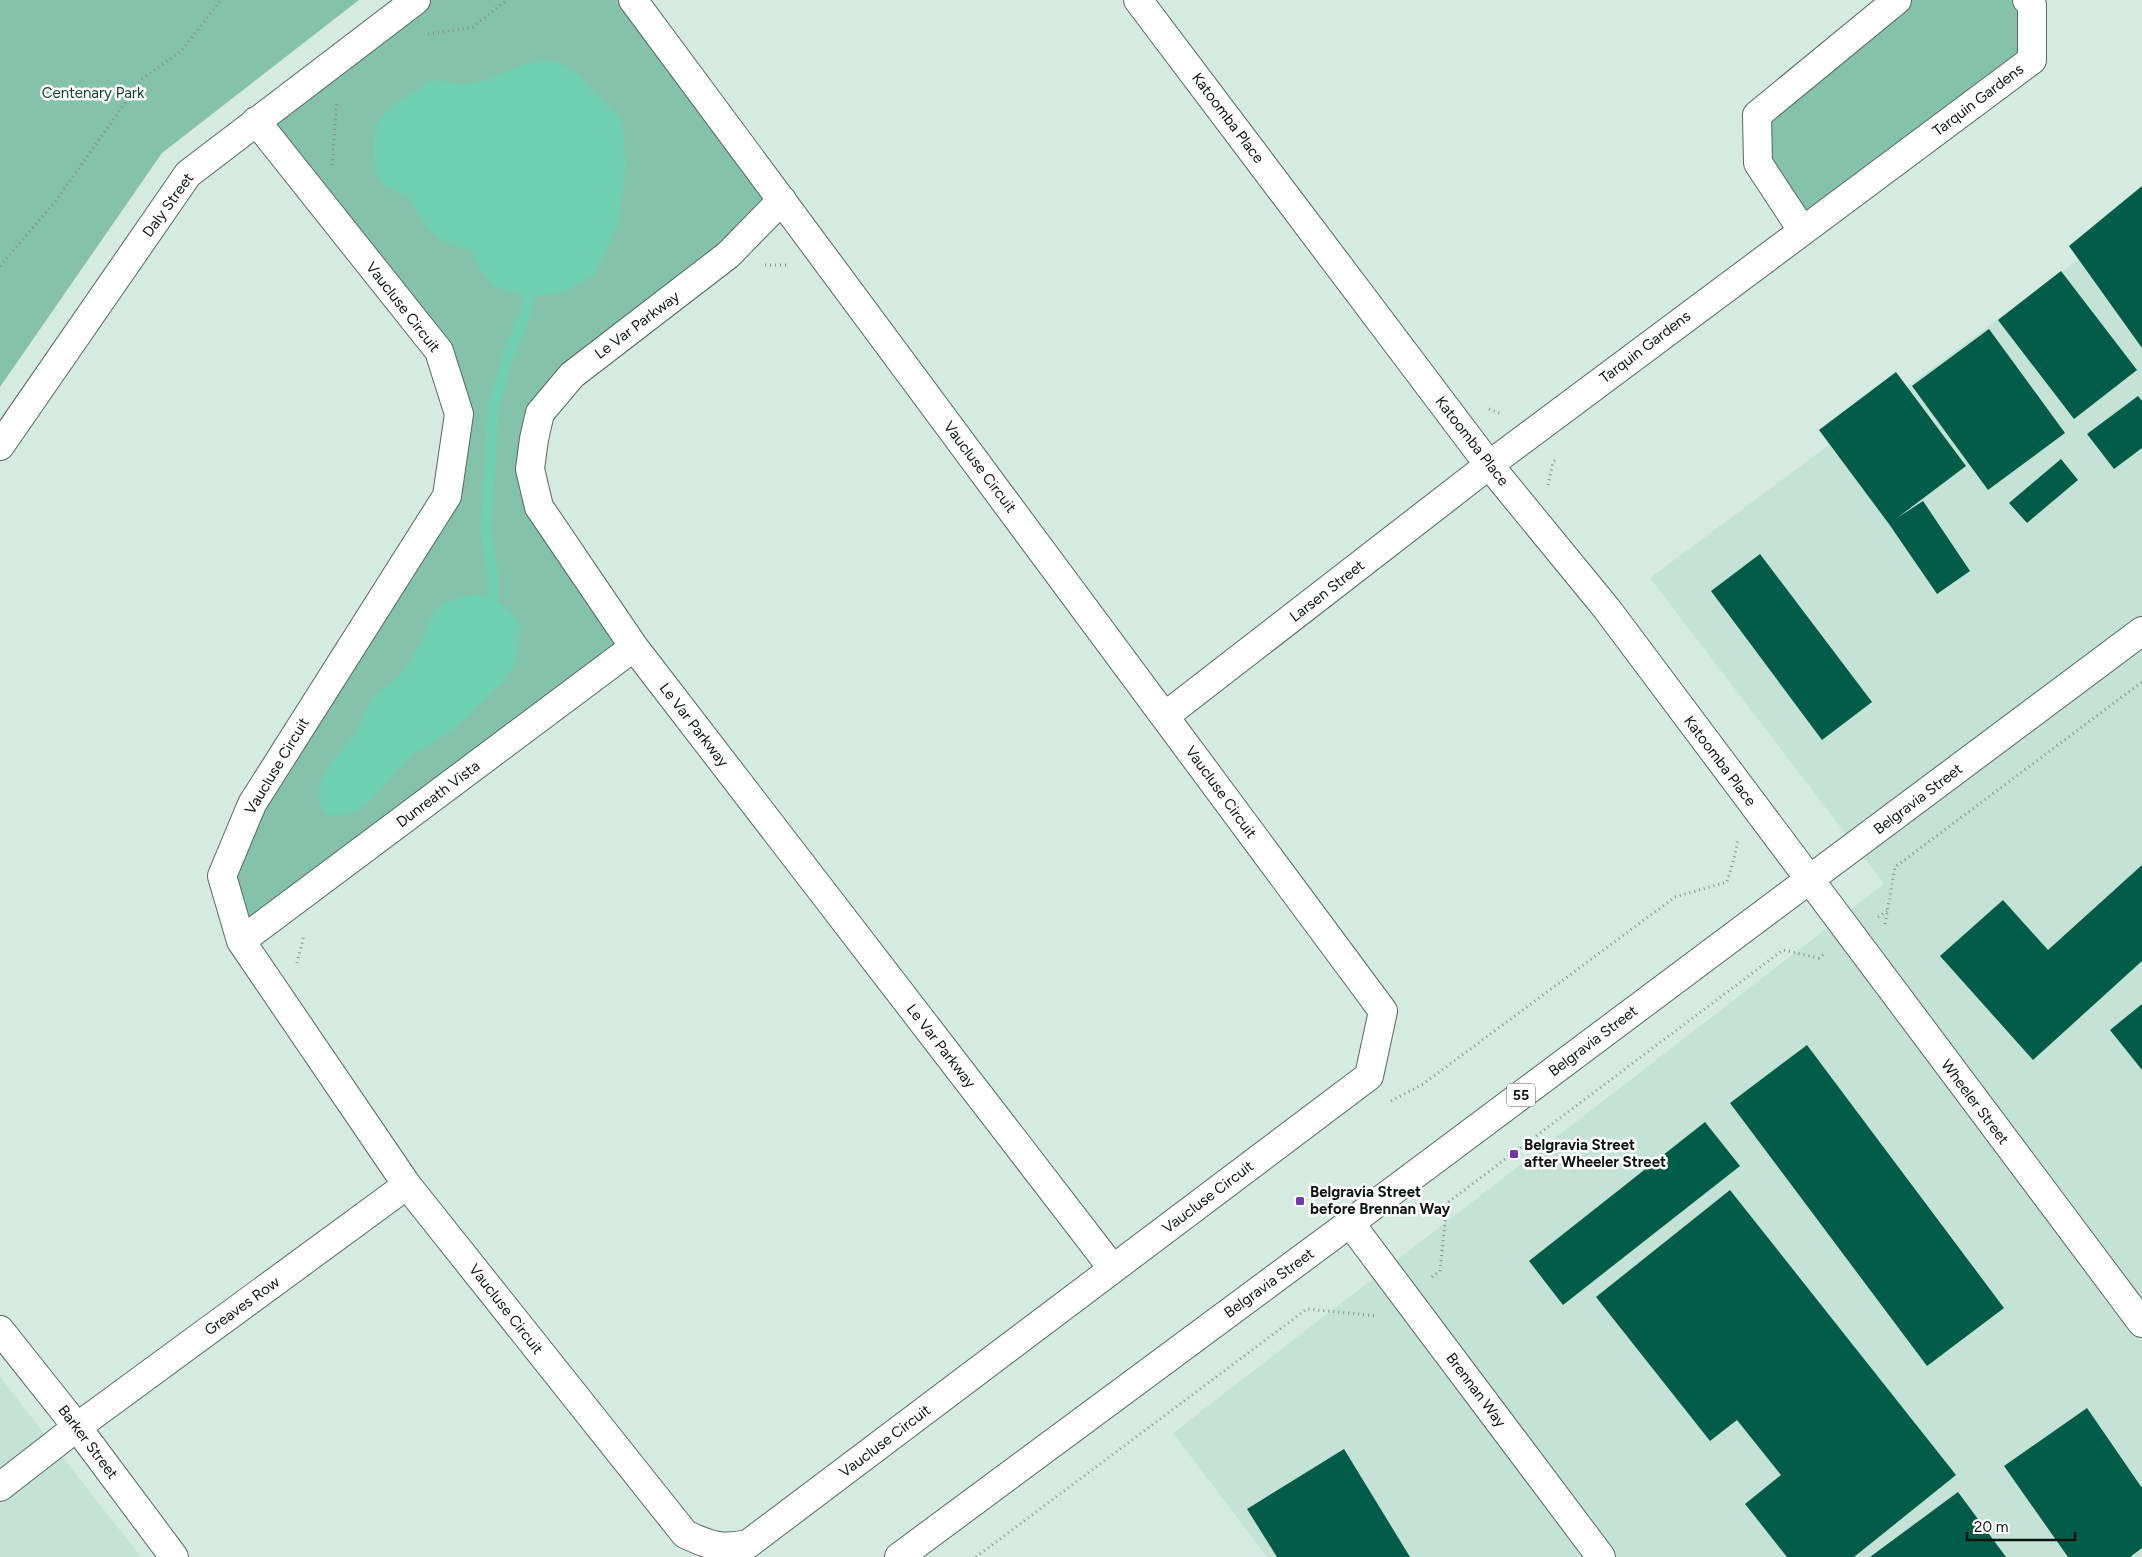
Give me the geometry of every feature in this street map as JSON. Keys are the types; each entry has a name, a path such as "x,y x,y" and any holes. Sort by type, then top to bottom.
{"street":[{"name":"Daly Street","path":"0,446 188,174 416,0"},
{"name":"Vaucluse Circuit","path":"256,121 439,351 459,414 447,496 252,804 222,876 241,941 407,1185 684,1534 707,1545 730,1548 748,1544 1369,1076 1383,1011 633,0"},
{"name":"Katoomba Place","path":"1138,0 1489,465 1607,609 1809,880"},
{"path":"1802,230 1758,163 1757,115 1897,0"},
{"name":"Tarquin Gardens","path":"1489,465 2032,60 2032,5 2027,0"},
{"name":"Le Var Parkway","path":"782,200 728,255 572,375 540,413 530,469 539,507 634,647 1113,1269"},
{"name":"Larsen Street","path":"1165,716 1489,465"},
{"name":"Belgravia Street","path":"899,1557 1350,1223 2142,631"},
{"name":"Dunreath Vista","path":"241,941 634,647"},
{"name":"Wheeler Street","path":"1809,880 2142,1323"},
{"name":"Greaves Row","path":"0,1487 78,1427 407,1185"},
{"name":"Brennan Way","path":"1350,1223 1601,1557"},
{"name":"Barker Street","path":"0,1330 78,1427 174,1557"}],"path":[{"path":"0,266 55,202 142,78 182,50 221,0"},
{"path":"332,167 338,95"},
{"path":"1484,406 1496,413 1510,415"},
{"path":"1548,489 1553,462 1562,452"},
{"path":"1883,932 1895,867 2142,682"},
{"path":"1385,1105 1423,1084 1675,897 1727,882 1736,855 1738,836 1732,810 1748,798"},
{"path":"297,967 297,959 305,935 323,920 302,896"},
{"path":"976,1557 1307,1309 1378,1316 1440,1271 1447,1202 1783,950 1819,958 1887,911"}],"shaded area":[{"path":"544,61 558,62 578,75 622,120 626,167 618,224 595,274 561,293 529,296 508,292 494,285 483,275 471,249 454,245 439,238 427,227 409,199 382,183 376,169 374,143 376,128 387,111 432,80 462,85 485,81 524,64"},
{"path":"2142,212 2142,1557 1267,1557 1173,1433 1884,884 1650,578"},
{"path":"478,594 493,599 510,611 520,626 518,650 513,668 504,681 454,729 411,756 366,805 348,814 335,815 324,812 319,791 321,781 332,762 356,732 372,699 393,682 403,670 421,644 433,614 440,606 461,597"},
{"path":"0,1377 141,1557 0,1557"}],"green space":[{"name":"Centenary Park","path":"0,0 359,0 162,153 0,387"},
{"path":"416,0 633,0 782,200 572,375 530,469 634,647 241,941 222,876 447,496 459,414 433,343 256,121"},
{"path":"1897,0 2017,0 2024,10 2023,55 1802,229 1758,163 1757,115"}],"building":[{"path":"2142,186 2142,348 2069,246"},
{"path":"2061,271 2137,370 2074,419 1998,320"},
{"path":"1989,329 2065,433 1988,490 1912,386"},
{"path":"1896,372 1966,466 1897,518 1923,501 1970,571 1937,594 1889,524 1819,430"},
{"path":"2138,396 2142,401 2142,448 2114,469 2087,434"},
{"path":"2061,459 2078,480 2027,523 2009,503"},
{"path":"1760,554 1872,702 1822,740 1711,591"},
{"path":"2142,865 2142,961 2033,1060 1940,956 2003,900 2048,950"},
{"path":"2142,1004 2142,1070 2110,1030"},
{"path":"1807,1045 2004,1308 1927,1366 1730,1103"},
{"path":"1705,1122 1740,1166 1563,1305 1529,1261"},
{"path":"1730,1190 1956,1475 1854,1557 1787,1557 1745,1504 1781,1475 1737,1420 1710,1441 1596,1297"},
{"path":"2087,1408 2142,1488 2142,1548 2130,1557 2068,1557 2004,1466"},
{"path":"1344,1449 1410,1557 1277,1557 1247,1509"},
{"path":"1958,1492 2006,1557 1870,1557"}],"waterway":[{"path":"493,599 493,577 486,532 493,409 509,353 525,315 529,296"}],"place":[{"name":"Belgravia Street after Wheeler Street","path":"1514,1154"},
{"name":"Belgravia Street before Brennan Way","path":"1300,1201"}]}
